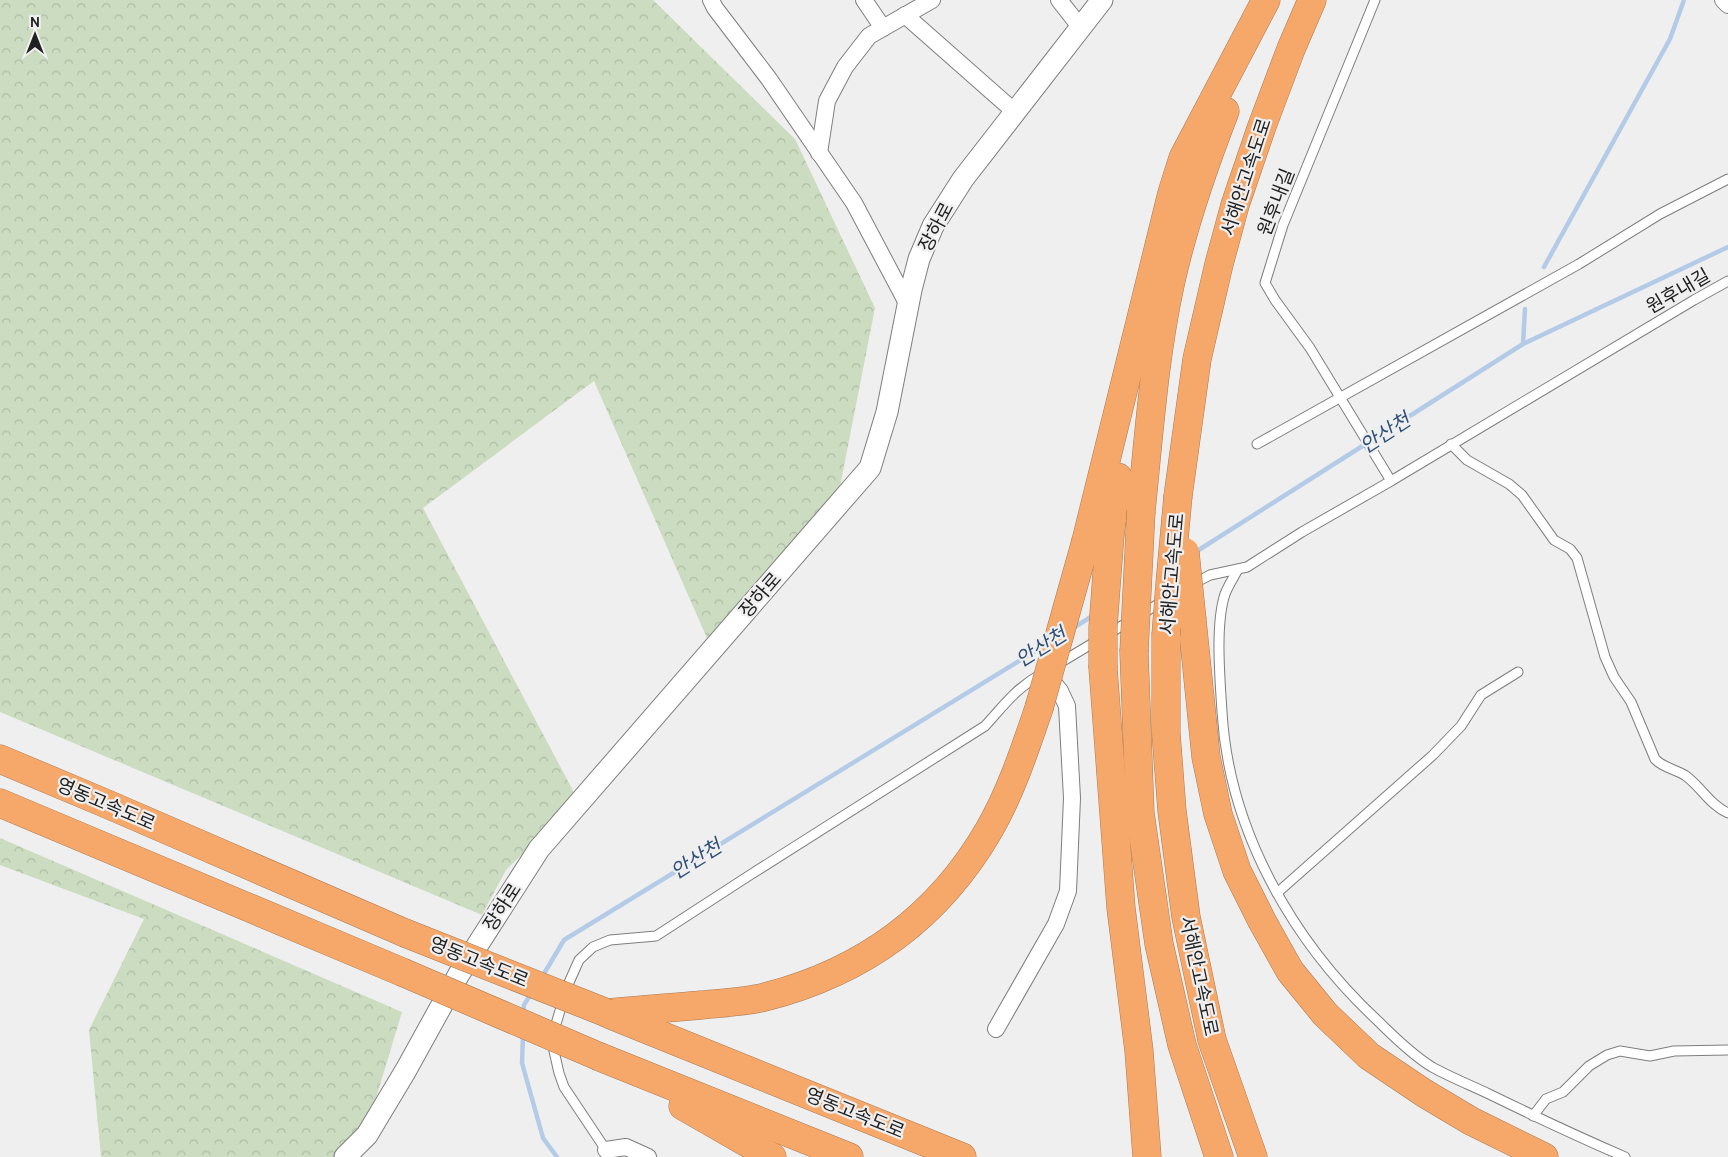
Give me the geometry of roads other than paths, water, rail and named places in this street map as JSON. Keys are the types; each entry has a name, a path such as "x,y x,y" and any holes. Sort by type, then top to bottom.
{"highway":[{"name":"서해안고속도로","path":"1219,1157 1182,1045 1159,944 1140,813 1134,652 1141,511 1154,378 1170,286 1180,203 1192,168 1266,0"},
{"name":"서해안고속도로","path":"1253,1157 1212,1040 1186,917 1172,811 1166,733 1166,635 1178,496 1197,359 1235,205 1290,49 1312,0"},
{"path":"607,1013 728,1003 764,997 797,987 835,972 880,948 909,927 941,896 966,866 989,829 1022,758 1098,537 1180,203"},
{"path":"1178,496 1206,757 1218,814 1237,871 1262,921 1290,971 1325,1014 1369,1056 1456,1112 1544,1157"},
{"path":"1098,537 1103,627 1103,668 1121,908 1139,1052 1148,1157"},
{"name":"영동고속도로","path":"0,759 405,933 951,1153 973,1157"},
{"name":"영동고속도로","path":"0,803 600,1057 849,1157"},
{"path":"600,1057 772,1157"}],"street":[{"path":"711,0 714,8 769,79 854,203 908,305"},
{"path":"864,0 883,28"},
{"path":"819,153 828,101 845,67 869,36 932,0"},
{"path":"1059,0 1081,28"},
{"name":"장하로","path":"345,1157 367,1135 406,1070 458,974 539,849 870,468 887,412 919,259 933,226 963,178 1102,0"},
{"path":"1722,0 1728,5"},
{"path":"905,15 1015,112"},
{"path":"996,1029 1056,924 1068,891 1072,798 1067,706 1060,692 1045,672"},
{"path":"609,1154 626,1147 648,1157"}],"lane":[{"name":"원후내길","path":"1342,401 1310,348 1265,283 1283,224 1375,0"},
{"path":"1257,444 1342,401 1579,264 1660,214 1728,179"},
{"name":"원후내길","path":"1184,589 1210,575 1247,566 1390,479 1728,281"},
{"path":"1342,401 1390,479"},
{"path":"1451,444 1467,460 1509,484 1522,495 1534,509 1554,540 1570,550 1577,558 1605,657 1614,678 1631,702 1655,759 1660,764 1686,777 1714,805 1728,812"},
{"path":"1238,569 1225,594 1220,622 1220,678 1223,731 1233,788 1249,836 1277,893 1303,935 1328,970 1357,1002 1389,1032 1432,1066 1533,1116 1625,1157"},
{"path":"609,1154 564,1086 554,1051 556,1024 567,987 579,960 593,947 610,940 656,936 984,726 1009,697 1026,682 1175,593"},
{"path":"1277,893 1433,755 1461,726 1481,694 1518,672"},
{"path":"1533,1116 1546,1099 1563,1092 1589,1066 1606,1055 1620,1051 1650,1056 1674,1051 1728,1050"}],"waterway":[{"path":"1544,267 1670,39 1684,0"},
{"name":"안산천","path":"1194,553 1523,344 1728,247"},
{"path":"1523,344 1525,309"},
{"name":"안산천","path":"1073,628 1094,615"},
{"name":"안산천","path":"542,977 564,940 1045,645"},
{"name":"안산천","path":"523,1014 524,1005 532,992"},
{"name":"안산천","path":"523,1034 522,1063 543,1138 557,1157"}]}
